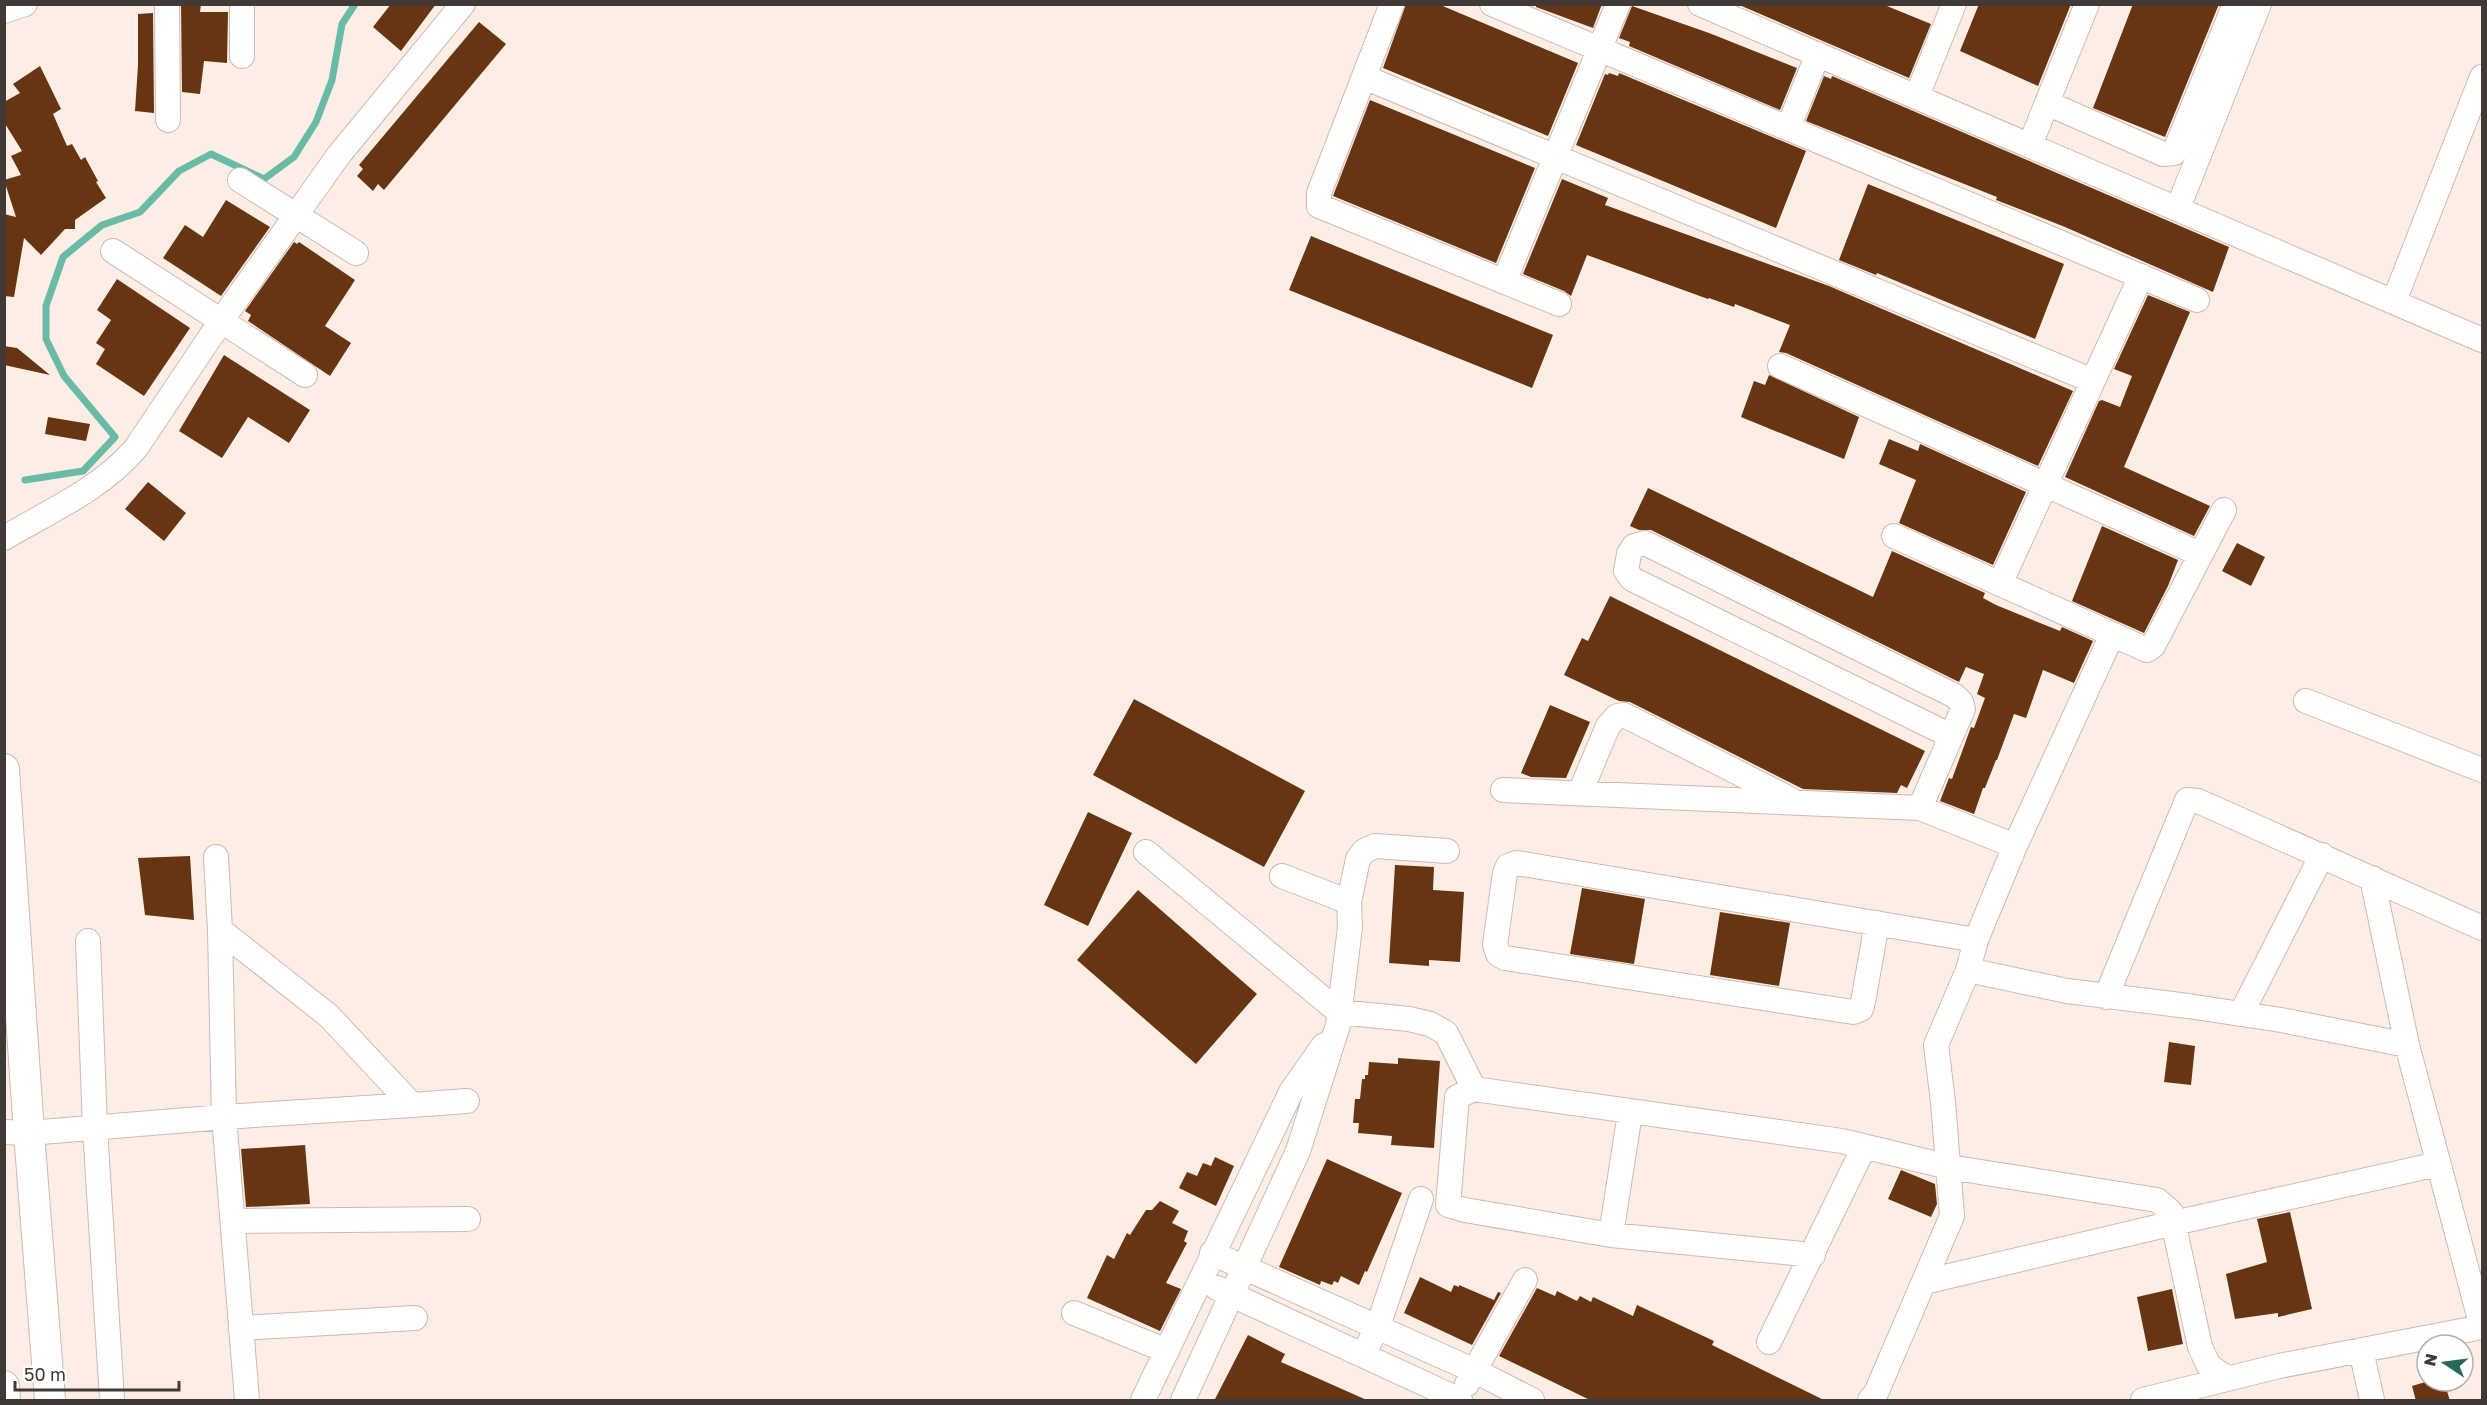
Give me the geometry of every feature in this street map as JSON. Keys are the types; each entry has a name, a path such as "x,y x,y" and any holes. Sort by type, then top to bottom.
{"street":[{"path":"4,11 25,4"},
{"path":"167,4 168,120"},
{"path":"242,4 242,56"},
{"path":"4,538 75,498 120,467 161,413 221,321 339,156 463,4"},
{"path":"1392,4 1319,193 1319,206 1558,304"},
{"path":"1492,4 2197,300"},
{"path":"1504,282 1618,4"},
{"path":"1700,4 2482,340"},
{"path":"1917,96 1954,4"},
{"path":"2030,144 2087,4"},
{"path":"2047,103 2163,154 2174,153 2235,4"},
{"path":"2178,208 2259,4"},
{"path":"1788,129 1818,54"},
{"path":"1364,77 2093,381"},
{"path":"2394,301 2482,77"},
{"path":"240,180 356,253"},
{"path":"114,251 305,375"},
{"path":"2001,584 2141,276"},
{"path":"1780,366 2200,554"},
{"path":"1894,536 2147,650 2153,646 2224,510"},
{"path":"1920,808 1964,709 1955,696 1645,543 1634,546 1629,554 1626,571 1632,579 1951,736"},
{"path":"1757,640 1772,605"},
{"path":"1870,1401 1876,1393 1952,1216 1936,1045 1968,970 1976,939 2015,846 2112,635"},
{"path":"2306,701 2482,770"},
{"path":"1580,793 1608,726 1617,716 1624,715 1798,803"},
{"path":"4,769 17,1132 50,1401"},
{"path":"1503,790 1920,808 2015,846"},
{"path":"2106,997 2187,800 2198,801 2482,928"},
{"path":"1183,1401 1298,1151 1338,1018 1350,927 1349,902 1358,860 1364,851 1375,846 1447,851"},
{"path":"1146,852 1338,1018 1409,1018 1430,1024 1446,1034 1474,1089"},
{"path":"2241,1014 2322,855"},
{"path":"216,857 224,1117 246,1401"},
{"path":"1877,922 1863,1002 1861,1009 1853,1012 1505,958 1498,954 1495,945 1505,873 1508,866 1517,864 1877,922 1976,939"},
{"path":"1282,876 1349,902"},
{"path":"2143,1401 2227,1378 2482,1327 2407,1045 2372,878"},
{"path":"220,930 329,1016 412,1105"},
{"path":"88,941 95,1128 112,1401"},
{"path":"1968,970 2067,991 2241,1014 2344,1031 2407,1045"},
{"path":"1143,1401 1291,1092 1338,1018"},
{"path":"1813,1255 1611,1235 1465,1210 1448,1205 1457,1097 1474,1089 1630,1113 1842,1141 1948,1167 2157,1200 2171,1212 2200,1347 2209,1366 2227,1378"},
{"path":"17,1132 467,1101"},
{"path":"1611,1235 1630,1113"},
{"path":"1769,1342 1864,1147"},
{"path":"1924,1282 2438,1164"},
{"path":"1362,1355 1377,1329 1421,1199"},
{"path":"232,1221 468,1218"},
{"path":"1212,1253 1475,1371 1532,1401"},
{"path":"1200,1280 1457,1400 1525,1280"},
{"path":"1074,1313 1167,1351"},
{"path":"241,1328 415,1318"},
{"path":"2361,1350 2373,1401"},
{"path":"4,1386 5,1401"}],"building":[{"path":"181,4 201,4 200,12 228,12 227,63 204,61 200,94 182,92"},
{"path":"391,4 436,4 401,51 373,27"},
{"path":"1406,4 1438,4 1578,63 1548,136 1383,68"},
{"path":"1536,4 1602,4 1593,28 1536,7"},
{"path":"1737,4 1882,4 1931,24 1909,78"},
{"path":"1979,4 2071,4 2038,86 1960,51"},
{"path":"2133,4 2219,4 2165,137 2093,108"},
{"path":"1632,6 1709,33 1797,68 1780,110 1629,46 1630,42 1619,38"},
{"path":"153,13 154,113 135,111 138,14"},
{"path":"479,22 506,44 384,190 378,184 373,191 357,176 363,169 359,165"},
{"path":"40,66 61,109 53,114 67,146 72,144 81,160 85,157 106,198 75,220 75,229 65,229 41,255 24,238 14,297 4,296 4,214 16,217 4,180 21,175 11,156 22,151 4,122 4,102 20,93 13,84"},
{"path":"1619,73 1806,151 1776,228 1576,145 1605,74 1618,76"},
{"path":"1824,76 1831,79 1832,76 2229,247 2213,292 2065,227 1996,200 1997,197 1806,121"},
{"path":"1370,100 1535,168 1496,263 1333,196"},
{"path":"1562,179 1608,198 1605,205 1829,286 2073,391 2038,466 1786,353 1779,352 1790,325 1735,304 1734,307 1708,299 1587,255 1571,296 1523,274"},
{"path":"1868,184 2064,264 2035,339 1877,273 1876,275 1839,260"},
{"path":"226,200 270,227 221,296 163,258 185,225 203,237"},
{"path":"1311,236 1553,335 1532,388 1289,290"},
{"path":"294,242 297,244 299,242 355,280 325,326 351,343 330,376 248,321 251,315 245,311"},
{"path":"117,279 190,328 144,396 96,364 105,349 96,343 111,320 97,310"},
{"path":"2148,295 2190,312 2124,467 2210,506 2194,536 2065,477 2099,401 2120,407 2132,376 2114,369"},
{"path":"4,346 17,348 50,375 4,365"},
{"path":"224,355 310,410 289,443 248,417 222,458 179,431"},
{"path":"1769,375 1859,417 1844,459 1741,417 1754,381 1765,385"},
{"path":"48,417 90,424 86,441 45,434"},
{"path":"1889,439 1918,451 1920,444 2026,492 1993,565 1899,523 1916,480 1879,464"},
{"path":"148,482 186,513 164,541 125,509"},
{"path":"1648,488 1873,597 1892,551 1985,593 1983,598 1996,605 2060,631 2062,627 2093,641 2074,683 2043,670 2026,718 2014,714 1974,814 1940,801 1949,778 1952,779 1971,727 1974,728 1985,698 1977,694 1984,674 1966,667 1959,682 1651,530 1639,530 1630,526"},
{"path":"2102,526 2178,560 2168,586 2144,633 2072,601"},
{"path":"2237,543 2265,557 2251,586 2222,571"},
{"path":"1610,596 1925,751 1907,788 1901,785 1897,793 1803,789 1630,702 1619,701 1564,675 1582,638 1588,641"},
{"path":"1134,699 1305,791 1264,867 1093,775"},
{"path":"1550,705 1590,722 1566,778 1531,777 1521,773"},
{"path":"1088,812 1132,833 1088,926 1044,905"},
{"path":"190,856 194,920 145,915 138,858"},
{"path":"1395,865 1434,867 1433,890 1464,892 1460,962 1429,960 1429,966 1389,963"},
{"path":"1582,888 1645,899 1634,964 1570,954"},
{"path":"1138,890 1257,994 1196,1064 1077,960"},
{"path":"1720,912 1790,923 1779,986 1710,975"},
{"path":"2169,1042 2195,1046 2191,1085 2164,1082"},
{"path":"1398,1058 1440,1061 1434,1148 1391,1145 1392,1136 1358,1133 1359,1123 1353,1123 1355,1099 1360,1099 1362,1079 1368,1075 1369,1062 1398,1064"},
{"path":"305,1145 310,1204 246,1207 241,1149"},
{"path":"1215,1157 1234,1166 1216,1206 1179,1188 1187,1172 1197,1176 1203,1163 1211,1166"},
{"path":"1327,1159 1402,1193 1359,1285 1341,1276 1338,1283 1334,1281 1332,1285 1321,1281 1320,1285 1279,1267"},
{"path":"1901,1170 1935,1184 1937,1204 1931,1217 1888,1199"},
{"path":"1160,1201 1179,1211 1172,1223 1188,1231 1184,1241 1187,1243 1166,1283 1181,1289 1160,1331 1087,1298 1107,1255 1114,1259 1127,1233 1130,1235 1146,1210 1152,1210"},
{"path":"2290,1212 2312,1309 2278,1317 2278,1313 2235,1319 2226,1274 2267,1262 2257,1219"},
{"path":"1420,1277 1451,1292 1454,1285 1459,1287 1459,1285 1494,1300 1498,1292 1501,1293 1472,1345 1404,1313"},
{"path":"1537,1288 1555,1296 1557,1291 1577,1301 1580,1296 1591,1302 1593,1297 1633,1316 1637,1305 1714,1341 1712,1345 1826,1401 1592,1401 1499,1356"},
{"path":"2172,1289 2183,1344 2148,1351 2137,1297"},
{"path":"1248,1335 1285,1354 1281,1362 1369,1401 1214,1401"},
{"path":"2415,1385 2415,1393 2448,1393 2450,1401 2416,1401 2412,1386"}],"waterway":[{"path":"25,480 83,471 115,437 64,376 46,339 46,306 63,257 102,225 140,212 179,171 211,154 264,179 294,157 316,122 332,80 342,24 355,4"}]}
